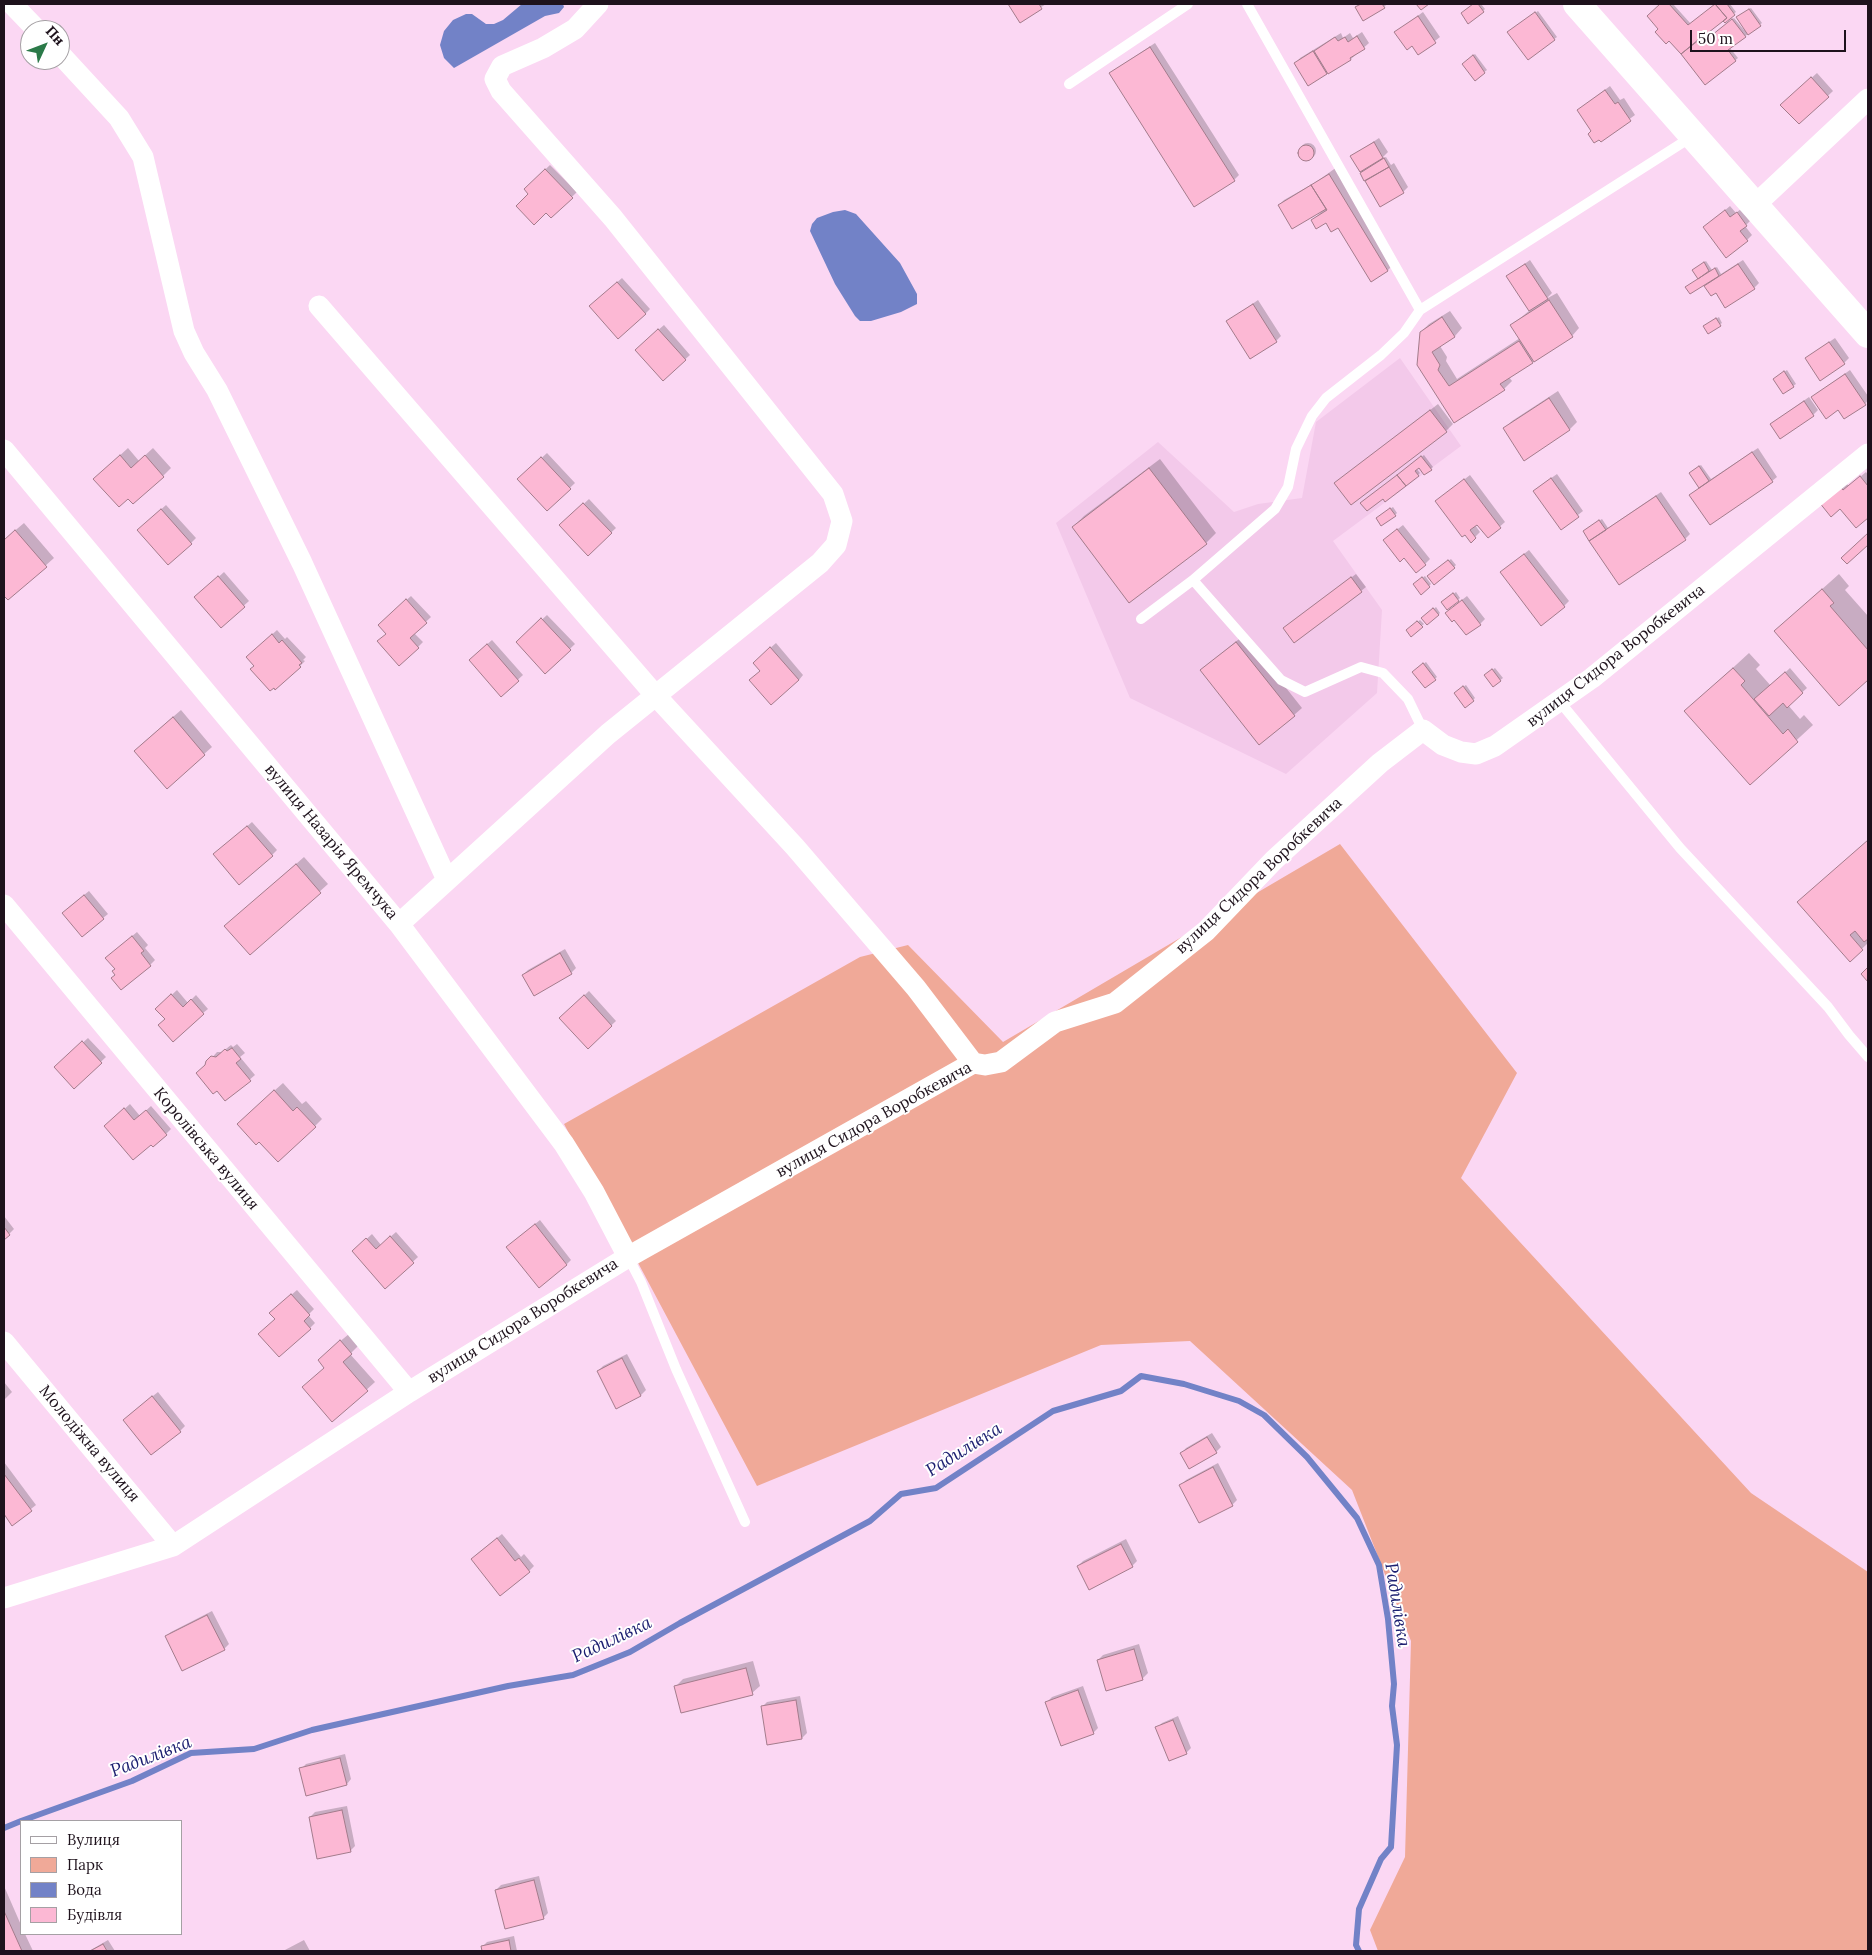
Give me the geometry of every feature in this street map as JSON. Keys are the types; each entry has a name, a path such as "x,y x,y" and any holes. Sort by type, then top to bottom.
{"main road":[{"path":"1577,4 1868,334"}],"street":[{"path":"12,4 27,20"},
{"path":"399,924 608,734 820,563 836,545 842,521 833,494 612,218 501,91 495,79 502,66 543,48 575,29 598,4"},
{"path":"70,65 119,118 143,157 184,330 194,353 218,390 302,563 447,880"},
{"path":"1755,205 1868,100"},
{"path":"319,306 656,696 814,869 916,988 973,1063"},
{"name":"вулиця Назарія Яремчука","path":"4,450 399,924 564,1144 594,1192 628,1257"},
{"name":"вулиця Сидора Воробкевича","path":"4,1598 173,1546 409,1392 628,1257 973,1063 985,1065 1001,1062 1055,1022 1115,1003 1206,931 1274,860 1380,763 1423,730 1443,745 1461,752 1476,754 1496,746 1592,678 1868,454"},
{"name":"Королівська вулиця","path":"4,905 409,1392"},
{"name":"Молодіжна вулиця","path":"4,1342 173,1546"}],"lane":[{"path":"1069,84 1188,4"},
{"path":"1247,4 1420,310"},
{"path":"1141,619 1194,580 1275,510 1288,487 1296,449 1312,416 1326,398 1382,355 1404,333 1420,310 1694,135"},
{"path":"1194,580 1280,680 1305,692 1361,667 1383,673 1408,699 1423,730"},
{"path":"1560,702 1680,848 1828,1007 1868,1057"},
{"path":"628,1257 641,1282 676,1369 745,1522"}],"shaded area":[{"path":"1400,358 1461,446 1333,541 1382,610 1377,693 1286,774 1130,698 1056,523 1158,442 1234,512 1258,504 1302,498 1316,422"}],"green space":[{"path":"1340,844 1517,1073 1461,1178 1751,1493 1868,1572 1868,1951 1378,1951 1370,1930 1405,1857 1411,1641 1352,1490 1190,1341 1101,1345 757,1486 564,1124 860,957 908,945 1003,1042"}],"water":[{"path":"522,4 563,4 564,7 559,13 545,16 454,68 444,58 440,45 444,31 453,20 466,14 472,14 486,24 494,24 503,20"},
{"path":"845,210 856,214 900,263 917,294 917,304 901,312 871,321 860,321 855,316 835,284 810,231 812,224 817,218"}],"building":[{"path":"1008,4 1039,4 1042,9 1020,23"},
{"path":"1361,4 1382,4 1385,8 1363,21 1355,7"},
{"path":"1416,4 1429,4 1421,10"},
{"path":"1473,4 1478,4 1484,12 1468,24 1461,13"},
{"path":"1660,4 1669,4 1688,25 1715,4 1727,18 1681,54 1669,41 1666,44 1655,32 1658,29 1647,16"},
{"path":"1727,4 1735,15 1725,23 1723,21 1727,18 1716,5"},
{"path":"1749,9 1761,26 1748,35 1736,17"},
{"path":"1535,12 1555,40 1528,60 1507,32"},
{"path":"1418,16 1436,43 1418,55 1412,46 1407,50 1394,32"},
{"path":"1732,19 1746,37 1728,50 1736,61 1705,85 1681,54 1699,39 1702,43"},
{"path":"1357,36 1365,49 1328,74 1314,51 1335,37 1338,41 1345,37 1348,42"},
{"path":"1150,47 1235,181 1194,207 1109,73"},
{"path":"1313,51 1327,74 1308,86 1294,63"},
{"path":"1473,55 1485,73 1475,81 1462,64"},
{"path":"1811,77 1829,97 1799,124 1780,105"},
{"path":"1605,90 1615,104 1618,102 1631,121 1601,142 1599,140 1594,143 1588,134 1591,131 1577,110"},
{"path":"1374,142 1383,158 1360,172 1350,156"},
{"path":"1306,145 1312,147 1314,153 1312,159 1306,161 1300,159 1298,153 1300,147"},
{"path":"1384,158 1389,167 1364,181 1360,173"},
{"path":"1389,167 1404,193 1380,207 1365,181"},
{"path":"545,169 573,198 551,218 546,213 534,225 516,206 528,194 524,189"},
{"path":"1329,174 1388,271 1371,282 1338,228 1331,232 1326,223 1316,229 1311,220 1327,210 1311,185"},
{"path":"1311,185 1326,209 1292,229 1278,205"},
{"path":"1725,210 1730,217 1737,212 1747,226 1740,231 1748,241 1726,258 1703,227"},
{"path":"1704,262 1709,271 1698,279 1692,270"},
{"path":"1525,264 1548,299 1529,311 1506,276"},
{"path":"1738,264 1755,289 1725,308 1716,293 1711,296 1704,286"},
{"path":"1715,268 1719,276 1690,294 1685,287"},
{"path":"617,282 646,314 618,339 589,306"},
{"path":"1549,300 1573,337 1534,362 1510,325"},
{"path":"1253,304 1277,342 1250,359 1226,321"},
{"path":"1442,317 1455,337 1432,352 1440,365 1438,370 1449,386 1519,341 1533,363 1500,384 1505,390 1454,423 1417,365 1420,332"},
{"path":"1716,318 1721,326 1708,334 1703,326"},
{"path":"658,329 686,360 663,381 635,350"},
{"path":"1829,342 1845,364 1820,381 1805,358"},
{"path":"1784,371 1794,387 1783,394 1773,379"},
{"path":"1845,374 1866,405 1844,419 1838,410 1826,419 1811,397"},
{"path":"1549,398 1570,430 1524,461 1503,428"},
{"path":"1804,401 1814,416 1780,439 1770,424"},
{"path":"1430,410 1447,432 1351,505 1334,483"},
{"path":"1752,452 1773,482 1710,525 1689,495"},
{"path":"120,455 131,468 145,455 164,477 133,504 128,499 119,507 93,479"},
{"path":"1421,456 1432,470 1424,475 1419,468 1415,471 1419,476 1406,486 1397,475"},
{"path":"541,457 571,489 547,511 517,479"},
{"path":"1699,466 1709,481 1699,488 1689,473"},
{"path":"1149,468 1207,544 1129,603 1072,527"},
{"path":"1397,475 1406,486 1385,502 1383,499 1367,511 1360,503"},
{"path":"1860,476 1868,486 1868,518 1856,528 1840,509 1831,517 1819,502 1839,485 1843,490"},
{"path":"1551,478 1579,517 1561,530 1533,491"},
{"path":"1464,479 1501,528 1488,538 1477,525 1470,530 1476,538 1471,543 1465,535 1462,537 1435,501"},
{"path":"1656,496 1686,540 1619,585 1589,541"},
{"path":"583,503 612,533 588,556 559,525"},
{"path":"1390,508 1396,516 1381,526 1376,518"},
{"path":"161,509 192,544 168,565 137,530"},
{"path":"1599,520 1606,530 1589,541 1583,531"},
{"path":"1397,529 1426,565 1416,573 1404,558 1400,562 1383,540"},
{"path":"15,530 47,567 8,600 4,596 4,540"},
{"path":"1868,533 1868,545 1847,564 1841,558"},
{"path":"1524,554 1565,607 1541,626 1500,572"},
{"path":"1448,560 1455,568 1434,585 1427,576"},
{"path":"218,576 245,607 221,628 194,597"},
{"path":"1351,577 1362,592 1294,643 1283,628"},
{"path":"1422,577 1430,587 1421,595 1413,584"},
{"path":"1822,589 1834,603 1830,606 1868,650 1868,680 1839,706 1774,631"},
{"path":"1453,593 1459,601 1447,610 1441,602"},
{"path":"406,599 427,623 410,638 419,648 399,666 377,641 386,634 378,625"},
{"path":"1462,600 1481,625 1466,635 1454,620 1452,622 1445,613"},
{"path":"1433,608 1439,615 1427,625 1421,618"},
{"path":"541,618 571,650 545,674 516,642"},
{"path":"1417,621 1423,627 1411,637 1406,630"},
{"path":"272,634 279,643 282,640 302,663 299,665 301,667 275,690 274,688 270,691 250,669 254,666 246,657"},
{"path":"1236,642 1295,716 1259,745 1200,670"},
{"path":"487,644 519,681 501,697 469,660"},
{"path":"770,647 799,680 771,705 749,680 760,671 753,663"},
{"path":"1423,663 1436,680 1425,688 1412,672"},
{"path":"1733,668 1745,681 1741,685 1783,734 1788,729 1798,742 1750,785 1684,711"},
{"path":"1492,669 1501,681 1493,687 1484,675"},
{"path":"1785,672 1803,693 1787,708 1783,703 1769,716 1754,699"},
{"path":"1463,686 1474,701 1465,708 1454,693"},
{"path":"173,717 205,755 167,789 134,751"},
{"path":"247,826 273,856 239,885 213,854"},
{"path":"1868,840 1868,939 1864,942 1855,931 1850,935 1863,950 1850,962 1797,902"},
{"path":"296,864 321,893 250,955 224,926"},
{"path":"84,895 104,919 82,937 62,913"},
{"path":"132,936 144,951 141,953 151,966 121,990 111,978 115,975 112,971 115,969 105,958"},
{"path":"560,953 572,974 534,996 522,975"},
{"path":"1868,967 1868,982 1861,974"},
{"path":"171,994 183,1007 191,999 204,1014 173,1042 158,1025 165,1019 155,1009"},
{"path":"584,995 612,1026 588,1049 559,1018"},
{"path":"82,1041 102,1063 74,1089 54,1067"},
{"path":"232,1048 241,1059 236,1063 251,1081 225,1101 217,1091 213,1094 196,1073 211,1056 216,1057 225,1049 227,1051"},
{"path":"274,1090 293,1111 297,1107 316,1127 278,1162 259,1142 256,1145 237,1124"},
{"path":"124,1108 134,1120 146,1110 167,1135 133,1160 104,1126"},
{"path":"535,1224 567,1265 539,1288 506,1247"},
{"path":"4,1227 10,1235 4,1240"},
{"path":"390,1236 414,1263 385,1289 352,1251 366,1238 376,1249"},
{"path":"291,1294 310,1315 304,1321 311,1329 279,1357 258,1334 275,1319 269,1313"},
{"path":"340,1340 352,1354 343,1362 368,1391 332,1422 302,1387 324,1368 318,1360"},
{"path":"622,1358 641,1396 616,1409 597,1371"},
{"path":"152,1396 181,1432 151,1455 123,1420"},
{"path":"1207,1437 1217,1453 1189,1469 1180,1453"},
{"path":"1213,1467 1233,1506 1199,1523 1179,1485"},
{"path":"4,1474 32,1511 12,1526 4,1514"},
{"path":"497,1538 515,1561 519,1558 530,1572 500,1596 471,1559"},
{"path":"1121,1544 1133,1567 1089,1590 1077,1566"},
{"path":"207,1615 225,1650 182,1671 165,1636"},
{"path":"1134,1649 1143,1680 1106,1691 1097,1660"},
{"path":"746,1668 753,1695 681,1713 674,1686"},
{"path":"1078,1690 1094,1734 1061,1746 1045,1702"},
{"path":"796,1700 802,1739 767,1745 761,1706"},
{"path":"1173,1720 1187,1754 1169,1761 1155,1727"},
{"path":"340,1758 347,1785 306,1796 299,1768"},
{"path":"342,1810 351,1852 317,1859 309,1817"},
{"path":"534,1880 544,1919 505,1929 495,1890"},
{"path":"4,1911 22,1951 4,1951"},
{"path":"509,1940 511,1951 482,1951 481,1946"},
{"path":"103,1944 107,1951 90,1951"}],"waterway":[{"name":"Радилівка","path":"24,1820 132,1781 191,1753 254,1749 312,1730 508,1686 573,1675 630,1652 870,1521 901,1494 936,1488 1053,1411 1121,1391 1141,1376 1184,1384 1239,1401 1264,1415 1307,1457 1357,1518 1379,1565 1388,1619 1394,1684 1392,1706 1397,1745 1391,1847 1381,1859 1359,1909 1356,1945 1359,1951"},
{"name":"Радилівка","path":"4,1828 20,1821"}]}
